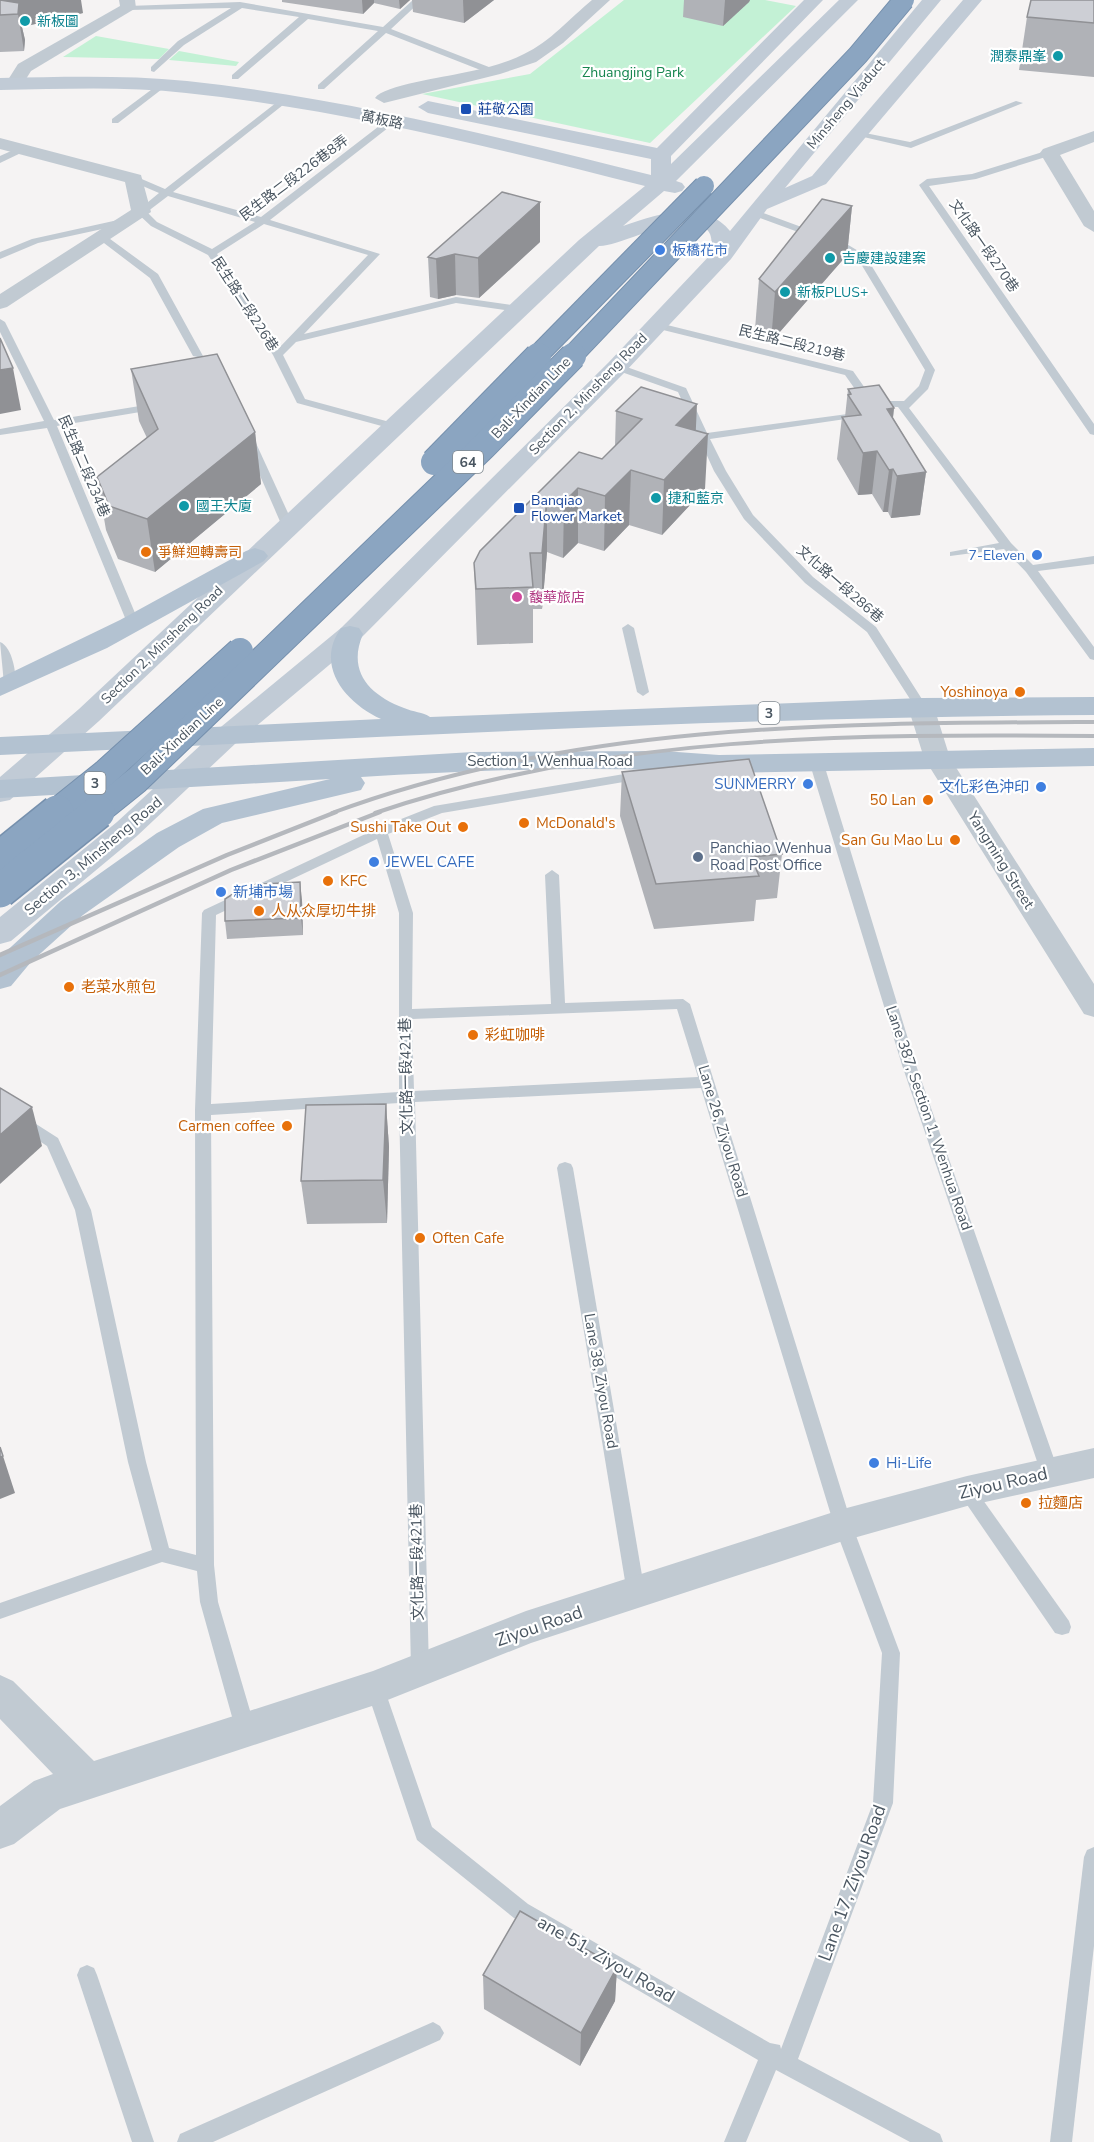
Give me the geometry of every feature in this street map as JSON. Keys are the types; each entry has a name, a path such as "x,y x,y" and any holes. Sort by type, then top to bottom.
{"highway":[{"name":"Bali-Xindian Line","path":"0,858 106,772 229,662 462,436 629,264 877,0"},
{"name":"Bali-Xindian Line","path":"0,891 137,780 483,447 660,266 858,55 904,0"}],"main road":[{"path":"660,184 661,155 814,0"},
{"name":"Section 2, Minsheng Road","path":"2,790 587,245 687,161 849,0"},
{"name":"Minsheng Viaduct","path":"756,210 932,0"},
{"name":"Section 2, Minsheng Road","path":"185,777 226,736 350,634 617,368 723,254 756,210 819,180 860,135 973,0"},
{"name":"萬板路","path":"10,76 235,77 321,87 661,155"},
{"name":"萬板路","path":"158,77 390,122 660,184 756,210"},
{"path":"587,245 658,223 696,216 714,222 725,239 723,254"},
{"path":"5,686 134,625 255,556"},
{"path":"350,634 343,654 346,674 372,705 411,720 445,725"},
{"name":"3","path":"0,746 445,725 921,707 1094,706"},
{"name":"Section 1, Wenhua Road","path":"2,790 473,761 663,760 719,764 937,758 1094,757"},
{"path":"0,978 20,954 72,908 168,840 213,816 419,765"},
{"name":"Section 3, Minsheng Road","path":"0,933 127,829 185,777"}],"street":[{"path":"366,95 491,71 533,56 602,0"},
{"path":"10,76 127,4"},
{"path":"1094,136 1049,153 1094,226"},
{"path":"0,143 134,178 136,216 0,303"},
{"name":"Yangming Street","path":"921,707 937,758 1090,993"},
{"name":"Ziyou Road","path":"5,1816 48,1794 375,1688 526,1628 843,1525 967,1491 1094,1463"},
{"path":"0,1693 88,1782"}],"lane":[{"path":"321,87 418,0"},
{"path":"127,4 238,3 305,17 387,30 491,71"},
{"path":"115,121 158,77 181,43 238,3"},
{"path":"235,77 305,17"},
{"path":"2,255 36,241 136,216 284,101"},
{"path":"860,135 911,145 1019,103"},
{"name":"民生路二段226巷8弄","path":"212,253 261,222 390,122"},
{"path":"0,160 22,149"},
{"name":"文化路一段270巷","path":"1049,153 973,177 930,181 924,185 1094,432"},
{"path":"134,178 164,192 375,254 278,355"},
{"path":"705,436 905,406 924,387 930,370 862,257 842,245 756,210"},
{"name":"民生路二段226巷","path":"136,216 212,253 278,355 301,401 393,426"},
{"path":"103,238 154,276 198,356"},
{"path":"295,339 456,300 518,309"},
{"name":"民生路二段234巷","path":"0,322 51,422 134,625"},
{"name":"民生路二段219巷","path":"655,325 849,373 871,404 905,406"},
{"name":"文化路一段286巷","path":"617,368 682,390 720,471 748,517 809,580 872,630 921,707"},
{"path":"0,432 174,404"},
{"path":"905,406 1007,545 1030,569 1094,656"},
{"path":"244,428 288,526"},
{"path":"954,554 1007,545"},
{"path":"1030,569 1094,560"},
{"path":"628,628 643,692"},
{"path":"0,646 8,667 5,686"},
{"name":"Lane 387, Section 1, Wenhua Road","path":"816,761 909,1065 1050,1473"},
{"path":"246,1731 209,1602 205,1564 203,1110 209,913 381,832 439,808 564,786 719,764"},
{"name":"文化路一段421巷","path":"381,832 406,913 405,1014 420,1670"},
{"path":"552,874 558,1008"},
{"name":"Lane 26, Ziyou Road","path":"405,1014 683,1004 843,1525"},
{"path":"203,1110 708,1082"},
{"path":"0,1107 53,1142 83,1210 137,1462 162,1554"},
{"name":"Lane 38, Ziyou Road","path":"565,1168 636,1593"},
{"path":"967,1491 1062,1627"},
{"name":"Lane 17, Ziyou Road","path":"735,2142 779,2059 883,1803 891,1653 843,1525"},
{"path":"0,1611 162,1554 205,1564"},
{"name":"ane 51, Ziyou Road","path":"375,1688 424,1833 521,1911 779,2059 932,2142"},
{"path":"1061,2142 1094,1857"},
{"path":"87,1974 143,2142"},
{"path":"188,2142 433,2033"}],"green space":[{"name":"Zhuangjing Park","path":"624,0 765,0 796,6 650,143 422,94 530,74"},
{"path":"96,36 169,49 159,59 63,57"},
{"path":"179,51 239,62 236,66 169,60"}],"building":[{"path":"0,0 19,3 18,14 0,15"},
{"path":"1031,0 1094,0 1094,23 1027,17"},
{"path":"502,192 540,202 478,258 455,254 436,259 428,257"},
{"path":"822,199 852,206 775,292 759,279"},
{"path":"0,338 13,368 0,370"},
{"path":"217,354 255,432 147,519 109,506 97,477 158,429 131,369"},
{"path":"879,385 894,408 887,409 926,472 897,476 893,469 889,470 877,451 863,453 842,417 861,415 848,395 851,394 848,389"},
{"path":"641,387 697,404 676,425 708,434 664,480 631,470 605,496 578,488 564,502 547,497 542,553 530,553 533,587 476,589 474,563 480,551 579,452 602,459 642,419 616,411"},
{"path":"749,759 782,854 751,857 759,876 656,884 622,772"},
{"path":"300,882 301,918 225,921 225,899 247,885"},
{"path":"0,1088 32,1107 0,1135"},
{"path":"386,1104 383,1180 301,1181 306,1105"},
{"path":"520,1911 617,1967 581,2033 483,1975"}],"railway":[{"path":"332,813 424,783 518,761 613,744 804,727 1094,722"},
{"path":"375,813 463,787 551,767 641,753 731,744 821,739 912,736 1094,736"},
{"path":"0,955 227,855 336,812"},
{"path":"0,975 231,870 380,812"}],"place":[{"name":"新板圖","path":"25,21"},
{"name":"潤泰鼎峯","path":"1058,56"},
{"name":"莊敬公園","path":"466,109"},
{"name":"板橋花市","path":"660,250"},
{"name":"吉慶建設建案","path":"830,258"},
{"name":"新板PLUS+","path":"785,292"},
{"name":"捷和藍京","path":"656,498"},
{"name":"國王大廈","path":"184,506"},
{"name":"Banqiao Flower Market","path":"519,508"},
{"name":"爭鮮迴轉壽司","path":"146,552"},
{"name":"7-Eleven","path":"1037,555"},
{"name":"馥華旅店","path":"517,597"},
{"name":"Yoshinoya","path":"1020,692"},
{"name":"SUNMERRY","path":"808,784"},
{"name":"文化彩色沖印","path":"1041,787"},
{"name":"50 Lan","path":"928,800"},
{"name":"McDonald's","path":"524,823"},
{"name":"Sushi Take Out","path":"463,827"},
{"name":"San Gu Mao Lu","path":"955,840"},
{"name":"Panchiao Wenhua Road Post Office","path":"698,857"},
{"name":"JEWEL CAFE","path":"374,862"},
{"name":"KFC","path":"328,881"},
{"name":"新埔市場","path":"221,892"},
{"name":"人从众厚切牛排","path":"259,911"},
{"name":"老菜水煎包","path":"69,987"},
{"name":"彩虹咖啡","path":"473,1035"},
{"name":"Carmen coffee","path":"287,1126"},
{"name":"Often Cafe","path":"420,1238"},
{"name":"Hi-Life","path":"874,1463"},
{"name":"拉麵店","path":"1026,1503"}]}
